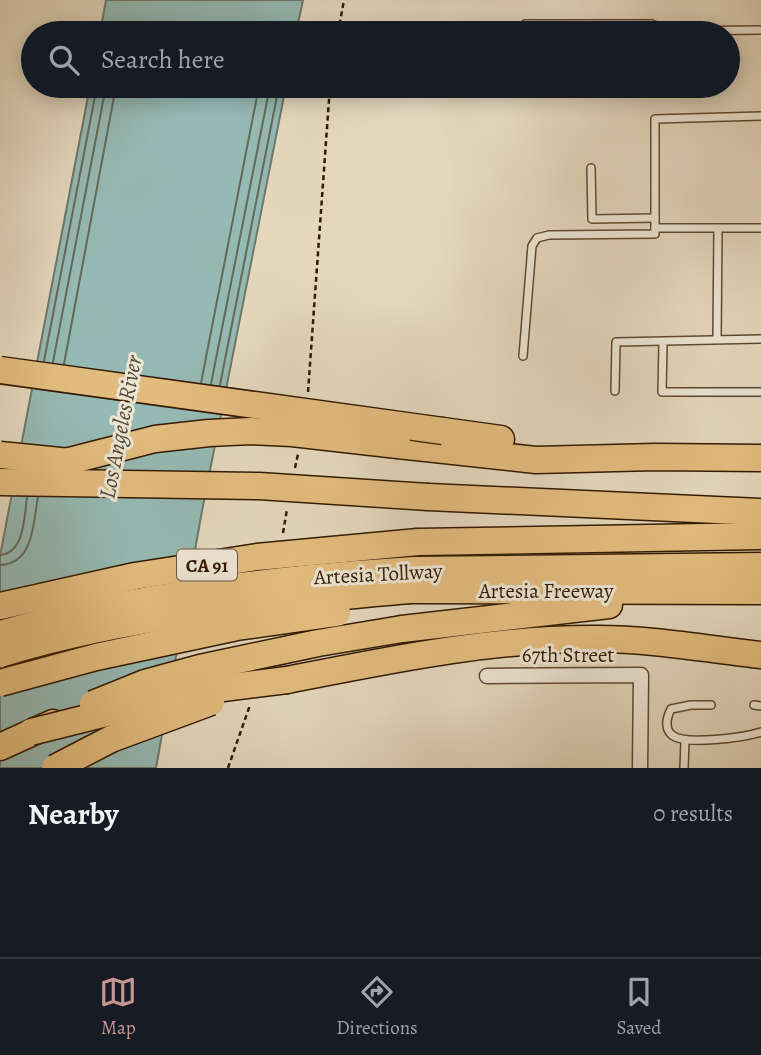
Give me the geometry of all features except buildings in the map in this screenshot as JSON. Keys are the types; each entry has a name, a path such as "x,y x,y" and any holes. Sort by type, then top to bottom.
{"highway":[{"path":"0,370 440,440"},
{"path":"0,499 69,461 155,439 251,431 549,447 655,457 761,458"},
{"path":"0,455 259,486"},
{"path":"0,482 259,486 428,497 761,512"},
{"name":"Artesia Freeway","path":"0,654 139,620 761,536"},
{"name":"Artesia Tollway","path":"0,624 50,610 198,579 306,566 411,583 761,556"},
{"name":"Artesia Freeway","path":"0,606 135,576 257,557 411,583 609,591 750,591"},
{"name":"Artesia Tollway","path":"0,635 103,608 229,585 320,576 411,583 761,566"},
{"path":"0,747 145,683 318,643 411,583"},
{"path":"0,683 96,657 237,627 354,610 411,583 750,591"},
{"path":"31,732 191,692 287,680 398,658 515,643 620,639 761,655"},
{"path":"55,768 111,739 206,704 287,680"}],"street":[{"name":"67th Street","path":"487,676 641,675 640,768"}],"lane":[{"path":"740,30 761,30"},
{"path":"523,356 532,246 537,238 549,235 655,234 655,119 761,116"},
{"path":"591,168 592,219 655,218"},
{"path":"655,228 761,228"},
{"path":"717,339 718,229"},
{"path":"615,391 617,342 761,340"},
{"path":"663,342 662,392 761,392"},
{"path":"711,705 671,709 667,728 671,734 685,740 730,738 761,732"},
{"path":"684,768 685,740"}],"path":[{"path":"340,21 344,0"}],"water":[{"path":"106,0 303,0 299,21 102,21"},
{"name":"Los Angeles River","path":"88,98 284,98 202,511 156,768 0,768 0,556"}]}
